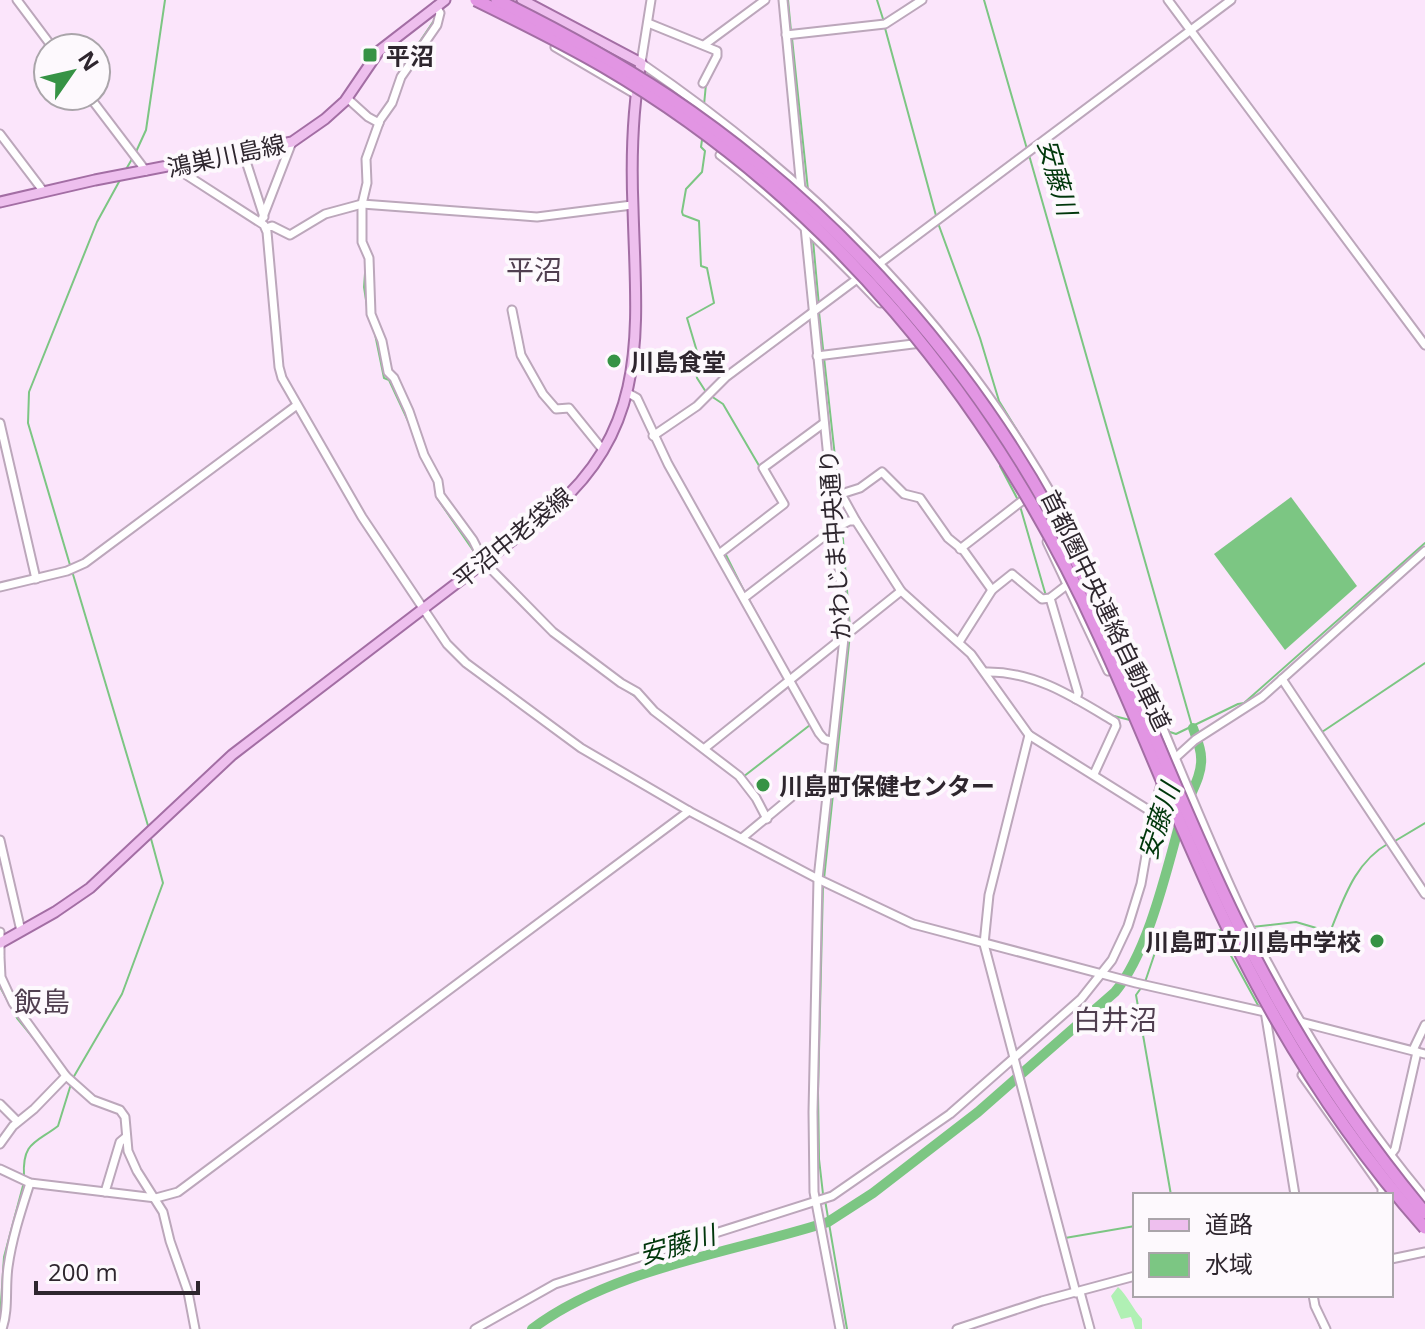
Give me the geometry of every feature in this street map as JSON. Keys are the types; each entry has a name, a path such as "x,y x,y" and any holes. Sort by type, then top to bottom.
{"highway":[{"name":"首都圏中央連絡自動車道","path":"476,0 605,67 720,146 787,200 840,250 892,306 950,378 1009,464 1058,549 1226,925 1270,1009 1346,1127 1425,1228"},
{"name":"首都圏中央連絡自動車道","path":"497,0 609,59 671,98 750,157 855,253 958,372 1018,459 1067,542 1109,628 1236,920 1280,1005 1341,1103 1425,1213"}],"main road":[{"path":"522,0 641,63"},
{"name":"鴻巣川島線","path":"0,202 292,142 325,119 347,98 379,51 439,2"},
{"name":"平沼中老袋線","path":"0,942 73,901 90,888 232,755 560,503 603,450 628,393 637,329 632,138 641,63"}],"street":[{"path":"17,0 41,32"},
{"path":"651,0 641,63 738,135 800,186 880,263 947,340 996,405 1045,483 1090,567 1244,915 1301,1022 1391,1156 1425,1198"},
{"path":"704,45 765,0"},
{"name":"かわじま中央通り","path":"783,0 824,423 840,526 848,634 831,741 818,879 813,1112 817,1214 840,1329"},
{"path":"786,35 885,24 922,0"},
{"path":"1168,0 1425,345"},
{"path":"880,263 1231,0"},
{"path":"439,2 437,25 410,62 392,103 377,122 366,159 362,242 369,258 371,314 382,341 385,365 409,411 424,455 438,481 440,495 473,540 484,562 553,632 637,692 654,711 746,783 767,819"},
{"path":"648,23 718,53 703,83"},
{"path":"568,24 555,47 635,94"},
{"path":"347,98 377,122"},
{"path":"101,112 146,171"},
{"path":"0,134 44,192"},
{"path":"738,135 720,155 759,185 857,279 915,344 995,453 1068,585 1108,671"},
{"path":"264,222 292,142"},
{"path":"243,152 264,222 279,367 297,405 362,517 447,644 466,663 581,748 689,811 818,879 913,924 1136,983 1265,1011 1418,1052"},
{"path":"174,167 290,235 325,214 362,204 537,217 632,205"},
{"path":"653,436 697,406 726,377 857,279"},
{"path":"512,310 521,355 543,394 556,409 569,408 603,450"},
{"path":"817,356 947,340"},
{"path":"628,393 637,398 653,436 819,733 831,741"},
{"path":"0,587 85,563 297,405"},
{"path":"0,423 36,579"},
{"path":"719,554 784,504 763,468 824,423"},
{"path":"992,590 920,498 904,494 882,472 860,488 841,494 901,591 959,642 986,672 1029,735 1155,814"},
{"path":"960,549 1045,483"},
{"path":"744,598 840,526 856,521"},
{"path":"475,1329 555,1284 816,1203 854,1184 923,1134 1015,1059 1081,999 1103,974 1118,951 1136,900 1145,868 1157,795 1167,768 1175,757 1195,740 1252,705 1424,556"},
{"path":"959,642 992,590 1012,574 1042,599 1050,598 1090,567"},
{"path":"705,748 901,591"},
{"path":"1050,598 1078,693 1076,699"},
{"path":"986,672 1024,678 1064,691 1115,722 1116,726 1094,774"},
{"path":"1282,679 1423,891"},
{"path":"1029,735 989,895 984,944 1090,1329"},
{"path":"742,838 807,784 827,779"},
{"path":"0,1169 30,1183 156,1198 183,1189 689,811"},
{"path":"0,840 21,931"},
{"path":"0,932 1,978 20,1016 66,1076 93,1100 120,1110 125,1117 130,1159 156,1198 186,1284 195,1329"},
{"path":"1265,1011 1295,1193"},
{"path":"1369,1172 1391,1156 1395,1149 1425,1025"},
{"path":"1323,1059 1302,1075 1382,1188 1382,1193"},
{"path":"0,1144 17,1121 34,1109 66,1076"},
{"path":"0,1104 17,1121"},
{"path":"105,1192 120,1142 126,1137"},
{"path":"2,1329 7,1317 7,1271 12,1239 30,1183"},
{"path":"1393,1259 1425,1252"},
{"path":"961,1329 1042,1301 1133,1277"},
{"path":"1313,1297 1326,1329"}],"shaded area":[{"path":"1118,1287 1142,1319 1142,1329 1135,1329 1131,1317 1121,1319 1111,1296"}],"water":[{"path":"1291,497 1357,586 1285,650 1214,554"}],"waterway":[{"path":"135,154 146,130 165,0"},
{"path":"788,0 791,31"},
{"path":"877,0 884,22"},
{"name":"安藤川","path":"984,0 1027,149"},
{"path":"379,116 400,71 435,19"},
{"path":"885,28 938,223 980,338 999,401 1028,448"},
{"path":"792,38 808,190"},
{"path":"704,105 706,84"},
{"path":"363,165 362,158 376,122"},
{"path":"702,140 701,147 705,151 702,172 686,189 682,212 699,221 701,266 707,268 714,303 687,318 701,365 696,372 697,378 706,392"},
{"name":"安藤川","path":"1029,155 1192,726"},
{"path":"125,171 132,159"},
{"path":"70,565 28,423 29,392 97,222 120,180"},
{"path":"813,240 819,306"},
{"path":"359,241 366,260 364,287 368,313"},
{"path":"819,312 839,493"},
{"path":"375,334 384,378 389,380 409,423"},
{"path":"711,396 723,404 761,469"},
{"path":"423,459 428,471"},
{"path":"1003,465 1000,466 1018,500"},
{"path":"434,480 437,498 477,556"},
{"path":"839,499 841,521"},
{"path":"1020,506 1046,596"},
{"path":"842,527 850,628"},
{"path":"1167,731 1176,734 1244,703 1425,543"},
{"path":"725,553 745,593"},
{"path":"72,571 149,829"},
{"path":"748,598 816,722"},
{"path":"824,879 850,634"},
{"path":"1286,679 1322,732 1425,663"},
{"path":"1070,679 1075,692"},
{"path":"614,682 652,713"},
{"path":"1110,715 1130,720"},
{"path":"657,717 683,738"},
{"path":"743,777 810,725"},
{"name":"安藤川","path":"532,1329 564,1308 636,1277 828,1222 873,1193 978,1112 1115,992 1127,975 1147,932 1182,815 1200,772 1201,754 1193,728"},
{"path":"1395,841 1425,823"},
{"path":"73,1078 122,994 163,883 150,835"},
{"path":"1252,927 1296,922 1330,932 1359,871 1367,860 1389,843"},
{"path":"823,885 818,1093 823,1194"},
{"path":"1146,932 1162,930 1194,936 1221,930"},
{"path":"1145,982 1162,932"},
{"path":"1218,932 1259,1007"},
{"path":"0,987 17,1018 44,1051"},
{"path":"1141,988 1136,995 1171,1193"},
{"path":"24,1176 28,1150 58,1126 71,1084"},
{"path":"0,1318 4,1257 24,1182"},
{"path":"825,1200 847,1329"},
{"path":"1066,1242 1065,1238 1133,1226"},
{"path":"1317,1319 1321,1329"}],"place":[{"name":"平沼","path":"370,55"},
{"name":"川島食堂","path":"614,361"},
{"name":"川島町保健センター","path":"763,785"},
{"name":"川島町立川島中学校","path":"1377,941"}],"district":[{"name":"平沼","path":"534,269"},
{"name":"飯島","path":"42,1001"},
{"name":"白井沼","path":"1115,1019"}]}
